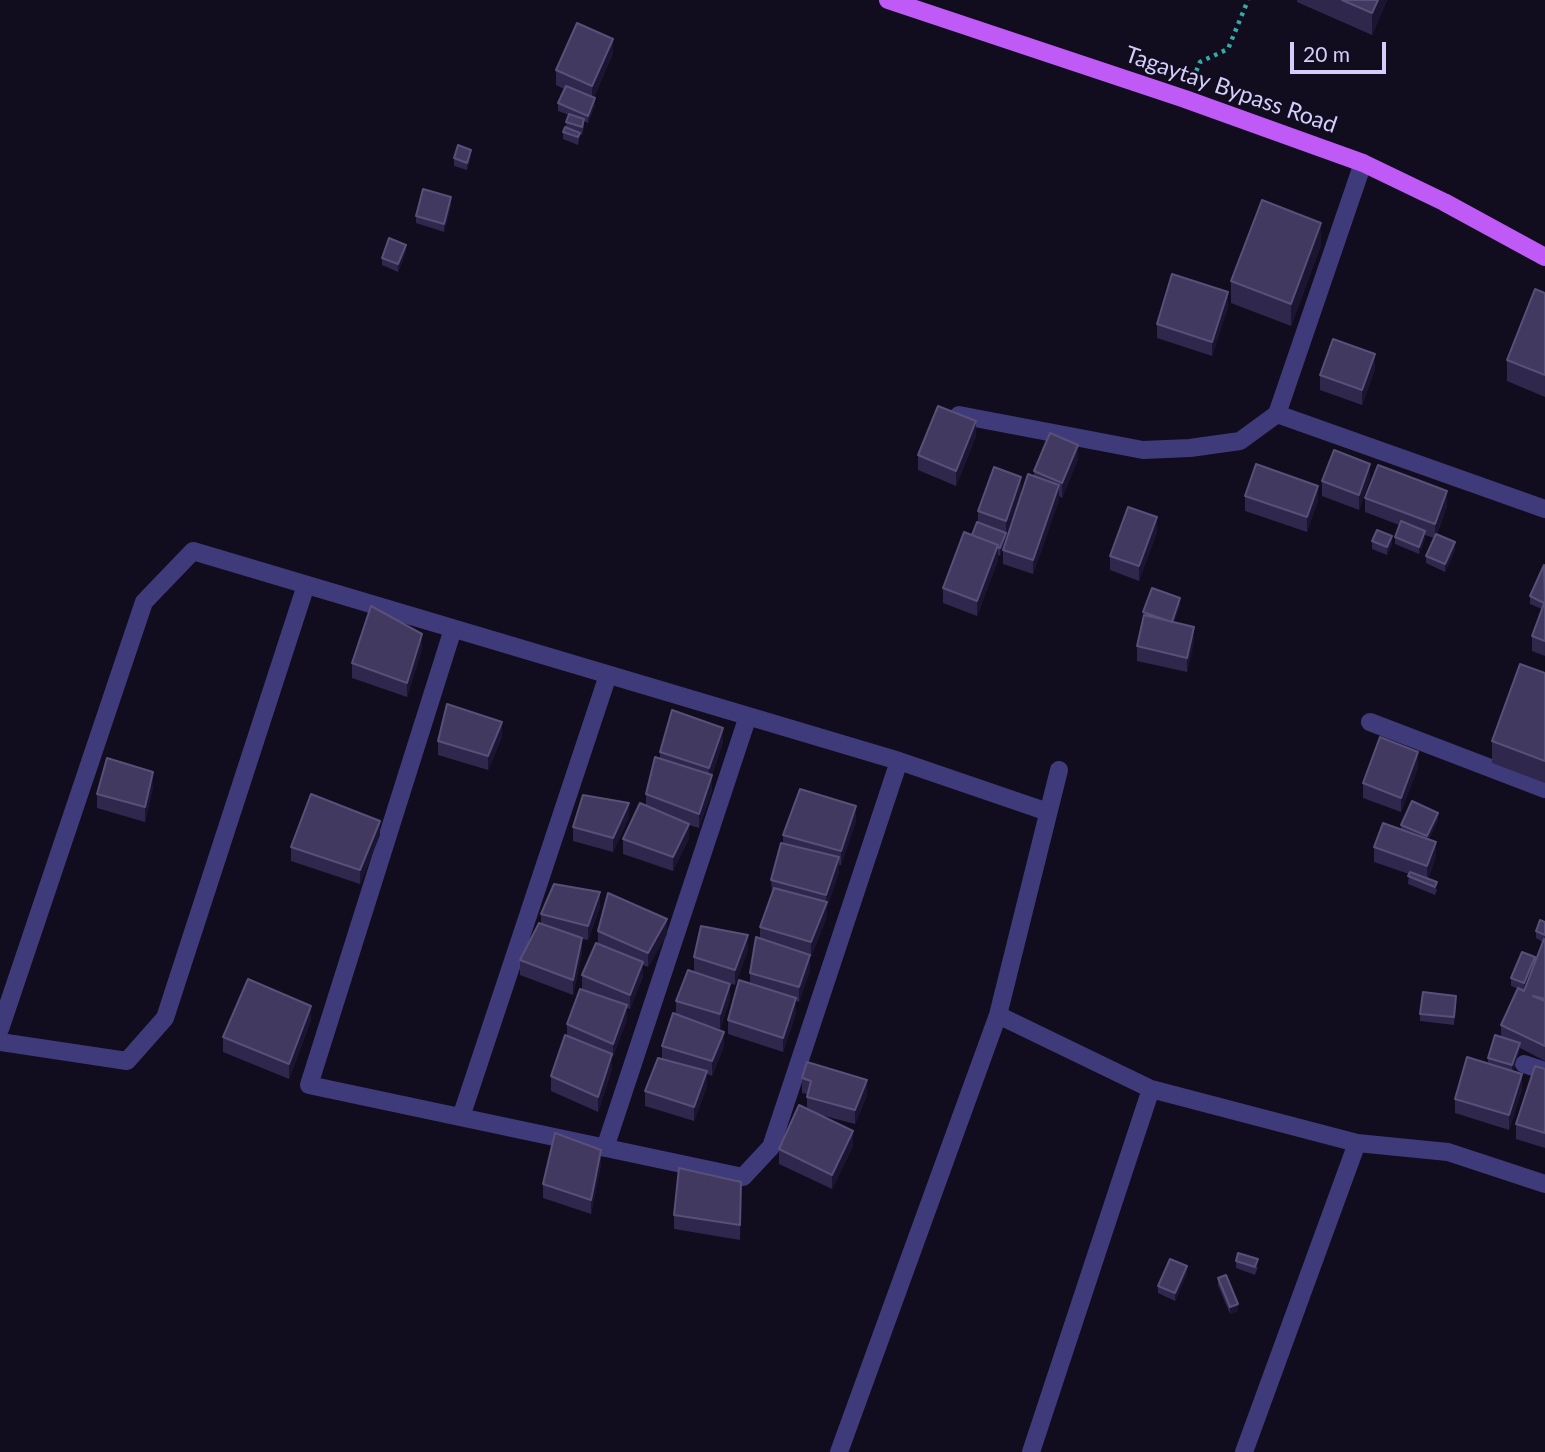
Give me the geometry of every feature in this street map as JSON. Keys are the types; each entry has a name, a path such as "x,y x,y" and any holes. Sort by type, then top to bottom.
{"main road":[{"name":"Tagaytay Bypass Road","path":"888,0 1185,99 1363,163 1444,202 1545,257"}],"street":[{"path":"959,415 1143,450 1190,448 1240,441 1276,414 1363,163"},
{"path":"1276,414 1545,509"},
{"path":"0,1029 144,602 193,551 899,761 1048,812"},
{"path":"0,1042 127,1061 165,1018 306,585"},
{"path":"453,629 309,1085 743,1177 771,1147 899,761"},
{"path":"461,1117 608,675"},
{"path":"605,1148 748,716"},
{"path":"1370,722 1545,789"},
{"path":"839,1452 998,1015 1059,770"},
{"path":"998,1015 1151,1088 1357,1143 1448,1152 1545,1184"},
{"path":"1524,1064 1545,1071"},
{"path":"1031,1452 1151,1088"},
{"path":"1244,1452 1357,1143"}],"path":[{"path":"1185,99 1200,62 1228,49 1248,0"}],"building":[{"path":"1342,0 1378,0 1372,13"},
{"path":"577,23 613,39 592,86 556,70"},
{"path":"566,86 595,98 588,116 558,103"},
{"path":"569,114 584,119 582,127 566,122"},
{"path":"565,127 580,133 578,137 563,132"},
{"path":"458,145 471,150 467,163 454,158"},
{"path":"423,189 451,197 444,224 416,216"},
{"path":"1262,200 1321,223 1291,304 1231,281"},
{"path":"389,238 406,245 398,264 382,258"},
{"path":"1172,274 1228,292 1212,342 1157,324"},
{"path":"1535,289 1545,293 1545,375 1507,360"},
{"path":"1333,339 1375,354 1362,390 1320,375"},
{"path":"938,406 976,421 956,471 918,455"},
{"path":"1050,433 1078,445 1062,483 1034,471"},
{"path":"1334,450 1370,464 1359,495 1322,481"},
{"path":"1256,464 1318,486 1307,517 1245,496"},
{"path":"1378,465 1447,491 1435,524 1365,498"},
{"path":"994,467 1021,477 1006,521 978,511"},
{"path":"1028,474 1059,485 1033,560 1003,550"},
{"path":"1128,507 1157,517 1139,566 1110,556"},
{"path":"1401,521 1425,531 1419,547 1395,537"},
{"path":"977,522 1006,533 1000,548 972,535"},
{"path":"1377,530 1392,536 1387,547 1372,541"},
{"path":"964,532 998,545 977,601 943,588"},
{"path":"1436,534 1455,542 1445,564 1426,556"},
{"path":"1544,565 1545,601 1544,603 1530,596"},
{"path":"1152,588 1180,598 1172,622 1143,612"},
{"path":"1545,601 1545,641 1532,636"},
{"path":"371,606 422,634 407,683 352,663"},
{"path":"1144,615 1194,627 1187,658 1137,646"},
{"path":"1520,664 1545,673 1545,761 1492,741"},
{"path":"447,704 502,722 488,756 438,741"},
{"path":"672,710 723,728 709,768 660,752"},
{"path":"1380,737 1418,752 1401,798 1363,783"},
{"path":"655,757 712,775 699,814 646,794"},
{"path":"107,758 153,772 145,807 97,794"},
{"path":"800,789 856,806 841,851 783,835"},
{"path":"311,794 380,821 360,870 291,847"},
{"path":"583,795 629,803 613,838 573,827"},
{"path":"1412,801 1438,813 1427,836 1401,825"},
{"path":"640,803 689,824 673,857 623,839"},
{"path":"1383,823 1436,842 1427,866 1374,847"},
{"path":"781,843 839,857 826,895 771,880"},
{"path":"1410,872 1437,882 1435,887 1408,876"},
{"path":"554,884 600,892 588,926 541,914"},
{"path":"774,888 827,902 811,942 760,927"},
{"path":"608,893 667,919 648,953 598,931"},
{"path":"1540,920 1545,922 1545,935 1536,931"},
{"path":"539,923 582,938 573,980 520,960"},
{"path":"701,926 748,935 735,970 694,957"},
{"path":"756,937 810,955 799,987 750,973"},
{"path":"1544,939 1545,999 1533,996 1545,1001 1545,1046 1501,1025 1518,988 1524,991"},
{"path":"596,943 643,962 630,995 582,975"},
{"path":"1522,952 1535,957 1524,983 1511,978"},
{"path":"688,970 730,984 720,1014 676,1001"},
{"path":"248,979 311,1006 289,1064 223,1037"},
{"path":"739,980 796,998 783,1038 728,1020"},
{"path":"580,989 627,1005 613,1044 567,1024"},
{"path":"1423,992 1456,996 1454,1017 1420,1014"},
{"path":"673,1013 724,1032 712,1061 662,1046"},
{"path":"565,1035 612,1054 598,1097 551,1076"},
{"path":"1495,1035 1520,1043 1512,1065 1488,1058"},
{"path":"1467,1057 1522,1074 1509,1115 1455,1099"},
{"path":"658,1058 707,1071 694,1107 645,1091"},
{"path":"807,1062 867,1080 855,1110 807,1097 811,1081 802,1078"},
{"path":"1535,1066 1545,1069 1545,1133 1516,1124"},
{"path":"799,1105 853,1131 832,1175 779,1149"},
{"path":"555,1133 601,1150 591,1200 543,1184"},
{"path":"679,1168 741,1182 740,1225 674,1215"},
{"path":"1238,1253 1258,1259 1255,1267 1236,1261"},
{"path":"1170,1259 1187,1266 1175,1293 1158,1286"},
{"path":"1226,1275 1238,1304 1230,1307 1218,1278"}]}
